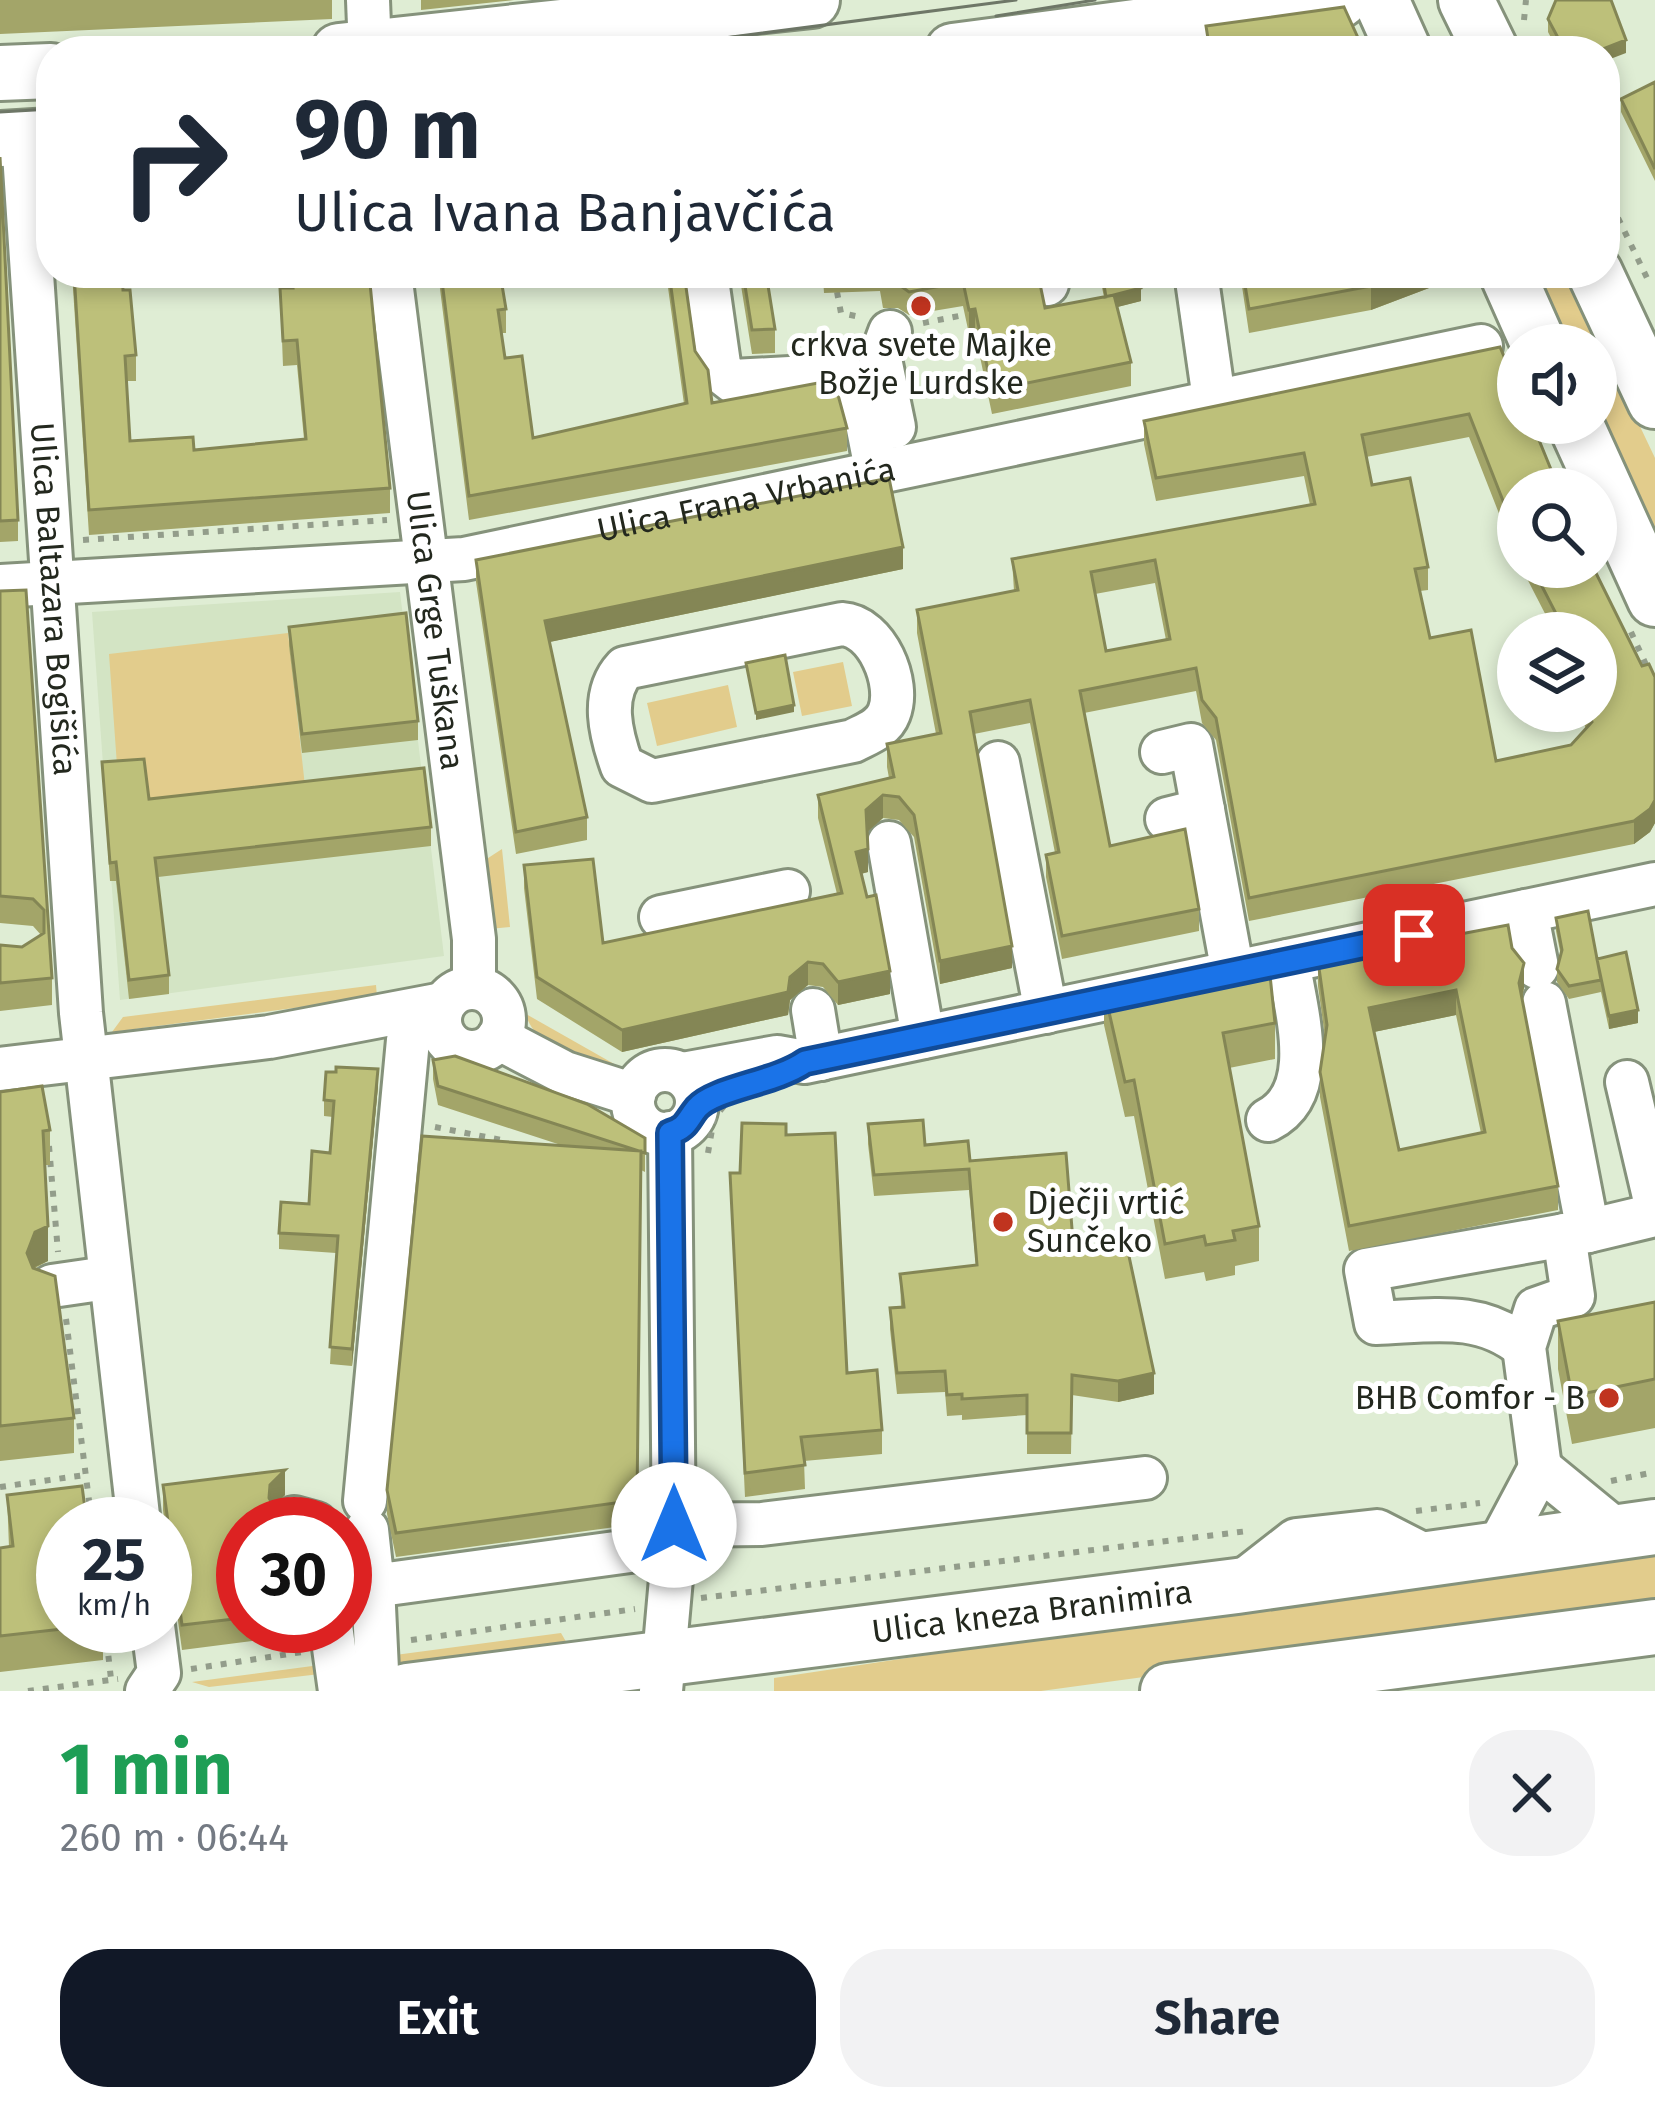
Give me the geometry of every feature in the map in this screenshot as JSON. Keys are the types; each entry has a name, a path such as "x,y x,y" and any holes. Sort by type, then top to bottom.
{"main road":[{"path":"479,36 705,7 812,0"},
{"path":"1067,36 1340,0"},
{"path":"1381,0 1397,36"},
{"path":"1466,0 1505,36"},
{"path":"0,73 36,71"},
{"path":"1514,288 1530,324"},
{"path":"1601,288 1655,401"},
{"path":"1585,444 1655,599"},
{"name":"Ulica kneza Branimira","path":"407,1691 662,1674 1238,1586 1420,1535 1497,1549 1636,1529"},
{"path":"1168,1691 1465,1671 1655,1627"}],"street":[{"path":"368,0 369,36"},
{"name":"Ulica Baltazara Bogišića","path":"25,138 49,582 61,939 85,1057 135,1497"},
{"name":"Ulica Grge Tuškana","path":"373,1586 366,1515 402,1121 474,939 392,288"},
{"path":"708,288 720,371 733,381 844,375 862,398 889,466"},
{"path":"1198,288 1214,399"},
{"path":"889,466 880,359 890,332"},
{"name":"Ulica Frana Vrbanića","path":"0,586 428,562 739,513 889,466 1480,346"},
{"path":"842,624 866,629 878,644 889,715 881,727 853,742 652,781 622,766 609,706 616,677 625,668 759,630 842,624"},
{"path":"1162,752 1191,745 1185,814 1221,975"},
{"path":"1012,761 1056,1010"},
{"path":"890,843 923,1037"},
{"path":"0,1069 443,1018 476,1052 498,1038 566,1073 634,1095 641,1123 683,1105 781,1078 813,1060 1655,884"},
{"path":"661,917 789,894"},
{"path":"1526,911 1564,1098 1576,1233 1573,1296 1530,1328 1471,1319 1376,1323 1366,1270 1576,1233 1655,1215"},
{"path":"1198,932 1221,975"},
{"path":"1268,1120 1296,1100 1300,1087 1288,961"},
{"path":"813,1010 813,1060"},
{"path":"1564,1098 1641,1078 1655,1201"},
{"path":"662,1674 674,1535 683,1105"},
{"path":"52,1286 107,1278"},
{"path":"1497,1549 1544,1485 1530,1328"},
{"path":"373,1586 674,1535 1145,1478"},
{"path":"1544,1485 1636,1529"},
{"path":"158,1653 163,1685"},
{"path":"340,1691 344,1653"},
{"path":"355,1653 378,1691"}],"path":[{"path":"1509,36 1526,0"},
{"path":"1620,222 1649,283"},
{"path":"890,332 990,310"},
{"path":"77,541 398,519"},
{"path":"1648,670 1655,684"},
{"path":"708,1170 717,1109 746,1101"},
{"path":"402,1121 502,1140"},
{"path":"1420,1535 1544,1485 1655,1472"},
{"path":"0,1487 85,1474"},
{"path":"718,1596 1270,1528"},
{"path":"372,1637 619,1613 647,1605"},
{"path":"28,1691 111,1679 108,1653"},
{"path":"220,1665 278,1653"}],"shaded area":[{"path":"1537,288 1574,288 1591,324 1554,324"},
{"path":"1617,378 1655,458 1655,538 1611,444 1617,444"},
{"path":"400,592 444,956 120,1000 92,612"},
{"path":"288,633 306,795 121,821 109,654"},
{"path":"843,662 852,706 802,716 793,672"},
{"path":"728,685 737,727 657,746 647,703"},
{"path":"502,849 510,927 489,929 482,862"},
{"path":"376,985 377,997 112,1032 123,1017"},
{"path":"526,1014 623,1069 565,1054 540,1037"},
{"path":"1655,1545 1655,1607 1041,1691 774,1691 774,1678"},
{"path":"561,1633 568,1645 209,1687 192,1682"}],"building":[{"path":"1556,0 1611,0 1626,40 1620,42 1620,36 1557,36 1548,19"},
{"path":"1344,7 1357,36 1208,36 1206,26"},
{"path":"1655,82 1655,169 1621,99"},
{"path":"0,157 18,520 0,521"},
{"path":"75,288 130,290 136,355 125,356 130,441 193,437 194,450 306,439 297,340 283,341 280,288 370,288 390,488 89,510"},
{"path":"443,288 502,288 506,309 498,310 505,358 522,356 533,438 687,403 671,288 686,288 695,351 708,370 712,403 834,380 847,428 469,496"},
{"path":"745,288 768,288 775,329 752,330"},
{"path":"964,288 1041,288 1045,308 1114,295 1131,362 992,390 975,309 969,310"},
{"path":"1104,288 1141,288 1106,297"},
{"path":"1246,288 1360,288 1249,309"},
{"path":"1497,348 1497,444 1541,444 1550,468 1497,468 1497,485 1469,414 1362,435 1372,485 1410,478 1428,567 1415,569 1430,638 1471,630 1496,761 1571,745 1583,732 1617,732 1617,615 1642,666 1649,664 1655,677 1655,800 1650,809 1634,821 1249,898 1216,718 1202,700 1196,668 1080,691 1110,846 1185,829 1199,909 1062,936 1046,855 1059,852 1030,700 970,712 1012,946 940,961 914,815 899,797 883,795 866,810 868,849 856,852 867,897 876,895 890,971 838,982 823,964 808,962 790,977 788,992 622,1030 537,977 524,865 593,859 603,943 842,893 818,795 894,777 887,744 941,733 917,610 1018,590 1012,559 1315,504 1304,453 1156,478 1144,421","holes":["1155,560 1170,639 1106,651 1091,572"]},
{"path":"889,478 903,547 545,621 587,817 516,832 476,560"},
{"path":"1543,588 1603,588 1615,612 1555,612"},
{"path":"26,590 52,978 0,983 0,945 22,947 44,933 44,910 33,899 0,896 0,591"},
{"path":"406,613 418,721 302,734 289,627"},
{"path":"785,655 794,705 756,713 746,663"},
{"path":"144,759 149,799 424,768 431,827 155,858 169,975 129,980 116,862 110,863 102,762"},
{"path":"1588,911 1601,980 1569,986 1557,969 1562,950 1556,918"},
{"path":"1508,925 1512,948 1524,963 1519,983 1558,1186 1349,1226 1320,1072 1327,1025 1318,961","holes":["1456,990 1485,1132 1399,1150 1369,1008"]},
{"path":"1626,952 1638,1010 1609,1016 1597,959"},
{"path":"1268,956 1275,1023 1223,1033 1259,1226 1233,1231 1235,1240 1206,1245 1204,1236 1165,1244 1134,1080 1125,1082 1104,990"},
{"path":"455,1056 587,1104 645,1138 645,1153 438,1086 433,1060"},
{"path":"336,1067 378,1069 352,1349 330,1347 338,1236 279,1233 281,1202 309,1204 312,1151 330,1153 334,1101 324,1100 326,1072 336,1072"},
{"path":"42,1086 50,1130 43,1131 48,1226 35,1232 27,1253 33,1268 55,1276 74,1418 0,1426 0,1092"},
{"path":"923,1120 925,1145 968,1141 970,1161 1066,1153 1074,1254 1127,1247 1154,1373 1118,1381 1072,1375 1071,1433 1027,1433 1027,1395 962,1399 962,1394 947,1395 945,1371 897,1373 890,1308 904,1307 900,1274 977,1265 969,1169 874,1175 868,1124"},
{"path":"742,1123 786,1124 786,1135 835,1133 847,1373 877,1370 882,1430 801,1437 805,1465 745,1473 730,1173 740,1173"},
{"path":"422,1136 641,1151 637,1500 396,1533 387,1490"},
{"path":"1655,1302 1655,1379 1572,1396 1558,1321"},
{"path":"285,1470 270,1485 269,1497 216,1497 216,1621 192,1624 192,1497 165,1497 163,1485"},
{"path":"82,1486 83,1497 36,1497 36,1632 0,1636 0,1548 13,1546 7,1495"}],"tram line":[{"path":"740,36 1016,0"},
{"path":"996,16 1095,0"},
{"path":"0,112 36,110"}],"place":[{"name":"crkva svete Majke Božje Lurdske","path":"921,306"},
{"name":"Dječji vrtić Sunčeko","path":"1003,1222"},
{"name":"BHB Comfor - B","path":"1609,1398"}],"route":[{"path":"674,1525 670,1133 684,1128 697,1108 722,1093 781,1078 805,1062 1414,935"}]}
